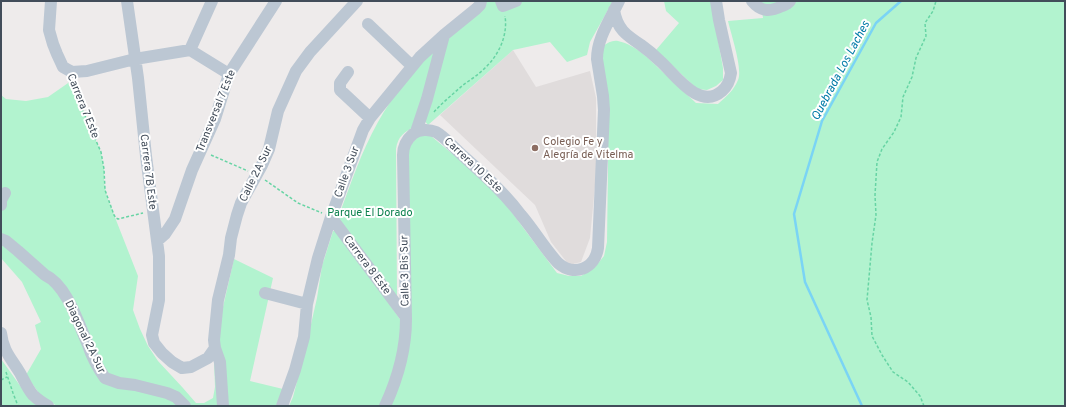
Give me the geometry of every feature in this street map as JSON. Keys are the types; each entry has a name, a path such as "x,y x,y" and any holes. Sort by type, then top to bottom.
{"street":[{"name":"Carrera 7 Este","path":"51,1 49,30 60,63 68,70"},
{"name":"Carrera 7B Este","path":"127,1 159,256 159,300 152,335 154,343 172,362 182,368 192,367 208,358 215,348"},
{"path":"190,50 212,1"},
{"name":"Calle 2A Sur","path":"215,348 214,340 218,300 229,255 235,221 241,203 269,150 278,111 296,72 310,52 357,1"},
{"path":"502,4 516,1"},
{"path":"617,6 616,18 618,24 626,34 656,57 686,88 695,94 711,96 720,93 726,88 730,80 731,69 716,1"},
{"path":"752,1 756,6 766,10 776,9 789,2"},
{"name":"Calle 3 Sur","path":"282,406 295,370 304,337 307,304 318,258 331,217 363,130 370,118 420,57 476,9 481,2"},
{"name":"Transversal 7 Este","path":"157,240 165,234 175,219 192,170 215,119 229,74 275,3"},
{"path":"600,38 617,6"},
{"path":"368,24 412,66"},
{"path":"600,38 614,34 626,34"},
{"path":"416,132 427,99 444,35"},
{"name":"Carrera 10 Este","path":"416,132 428,130 436,132 485,176 510,201 558,263 564,268 572,270 581,269 588,266 594,260 598,248 604,110 597,59 600,38"},
{"path":"68,70 72,72 86,71 135,59 190,50 229,74"},
{"path":"348,72 340,83 340,90 370,118"},
{"name":"Calle 3 Bis Sur","path":"386,406 400,366 405,340 403,151 406,142 416,132"},
{"path":"1,205 1,200 5,193"},
{"name":"Carrera 8 Este","path":"331,217 405,316"},
{"name":"Diagonal 2A Sur","path":"1,239 56,283 69,302 95,362 105,378 119,383 135,385 167,393 176,397 185,406"},
{"path":"265,293 307,304"},
{"path":"1,333 4,348 30,391 34,396 48,406"},
{"path":"215,348 220,362 222,406"}],"path":[{"path":"924,406 920,396 908,382 893,372 882,355 872,336 871,316 867,300 876,215 875,195 877,162 882,148 894,132 901,117 903,97 912,77 916,58 926,36 925,23 933,11 936,1"},
{"path":"432,114 457,90 485,68 494,57 501,45 505,33 506,19 502,4"},
{"name":"Carrera 7 Este","path":"68,70 74,91 101,152 104,169 105,190 114,215 118,219 153,210"},
{"path":"200,151 257,174 298,203 331,217"},
{"path":"5,367 12,393 18,406"},
{"path":"1,380 8,376"}],"shaded area":[{"name":"Colegio Fe y Alegría de Vitelma","path":"513,50 536,87 590,71 596,98 596,175 590,238 581,262 569,265 551,242 535,205 440,115"}],"green space":[{"path":"485,1 613,1 590,42 587,55 567,62 550,42 513,50 428,125 424,120 447,38"},
{"path":"664,1 711,1 723,68 723,80 716,86 707,90 697,89 656,50 679,23 666,11"},
{"path":"761,1 1065,1 1065,406 289,406 293,397 306,346 317,298 322,266 333,231 338,231 409,332 409,147 419,135 431,136 473,171 504,202 557,273 569,276 581,276 595,267 604,256 607,242 608,98 600,59 603,46 610,42 618,41 632,46 650,60 696,103 718,104 732,90 738,80 739,75 738,60 728,21 763,18"},
{"name":"Parque El Dorado","path":"436,47 416,126 402,135 398,141 396,149 397,298 338,218 361,157 378,122 397,92"},
{"path":"71,81 101,152 107,197 138,276 133,310 148,346 158,361 196,403 204,403 213,398 215,387 214,361 217,333 234,259 273,278 250,381 283,389 276,406 57,406 41,396 26,375 41,349 35,325 41,322 22,282 1,258 1,95 6,99 26,101 48,97"},
{"path":"1,359 31,401 38,406 1,406"}],"waterway":[{"name":"Quebrada Los Laches","path":"862,406 805,282 794,214 822,121 876,23 901,1"}],"place":[{"name":"Colegio Fe y Alegría de Vitelma","path":"535,148"}]}
